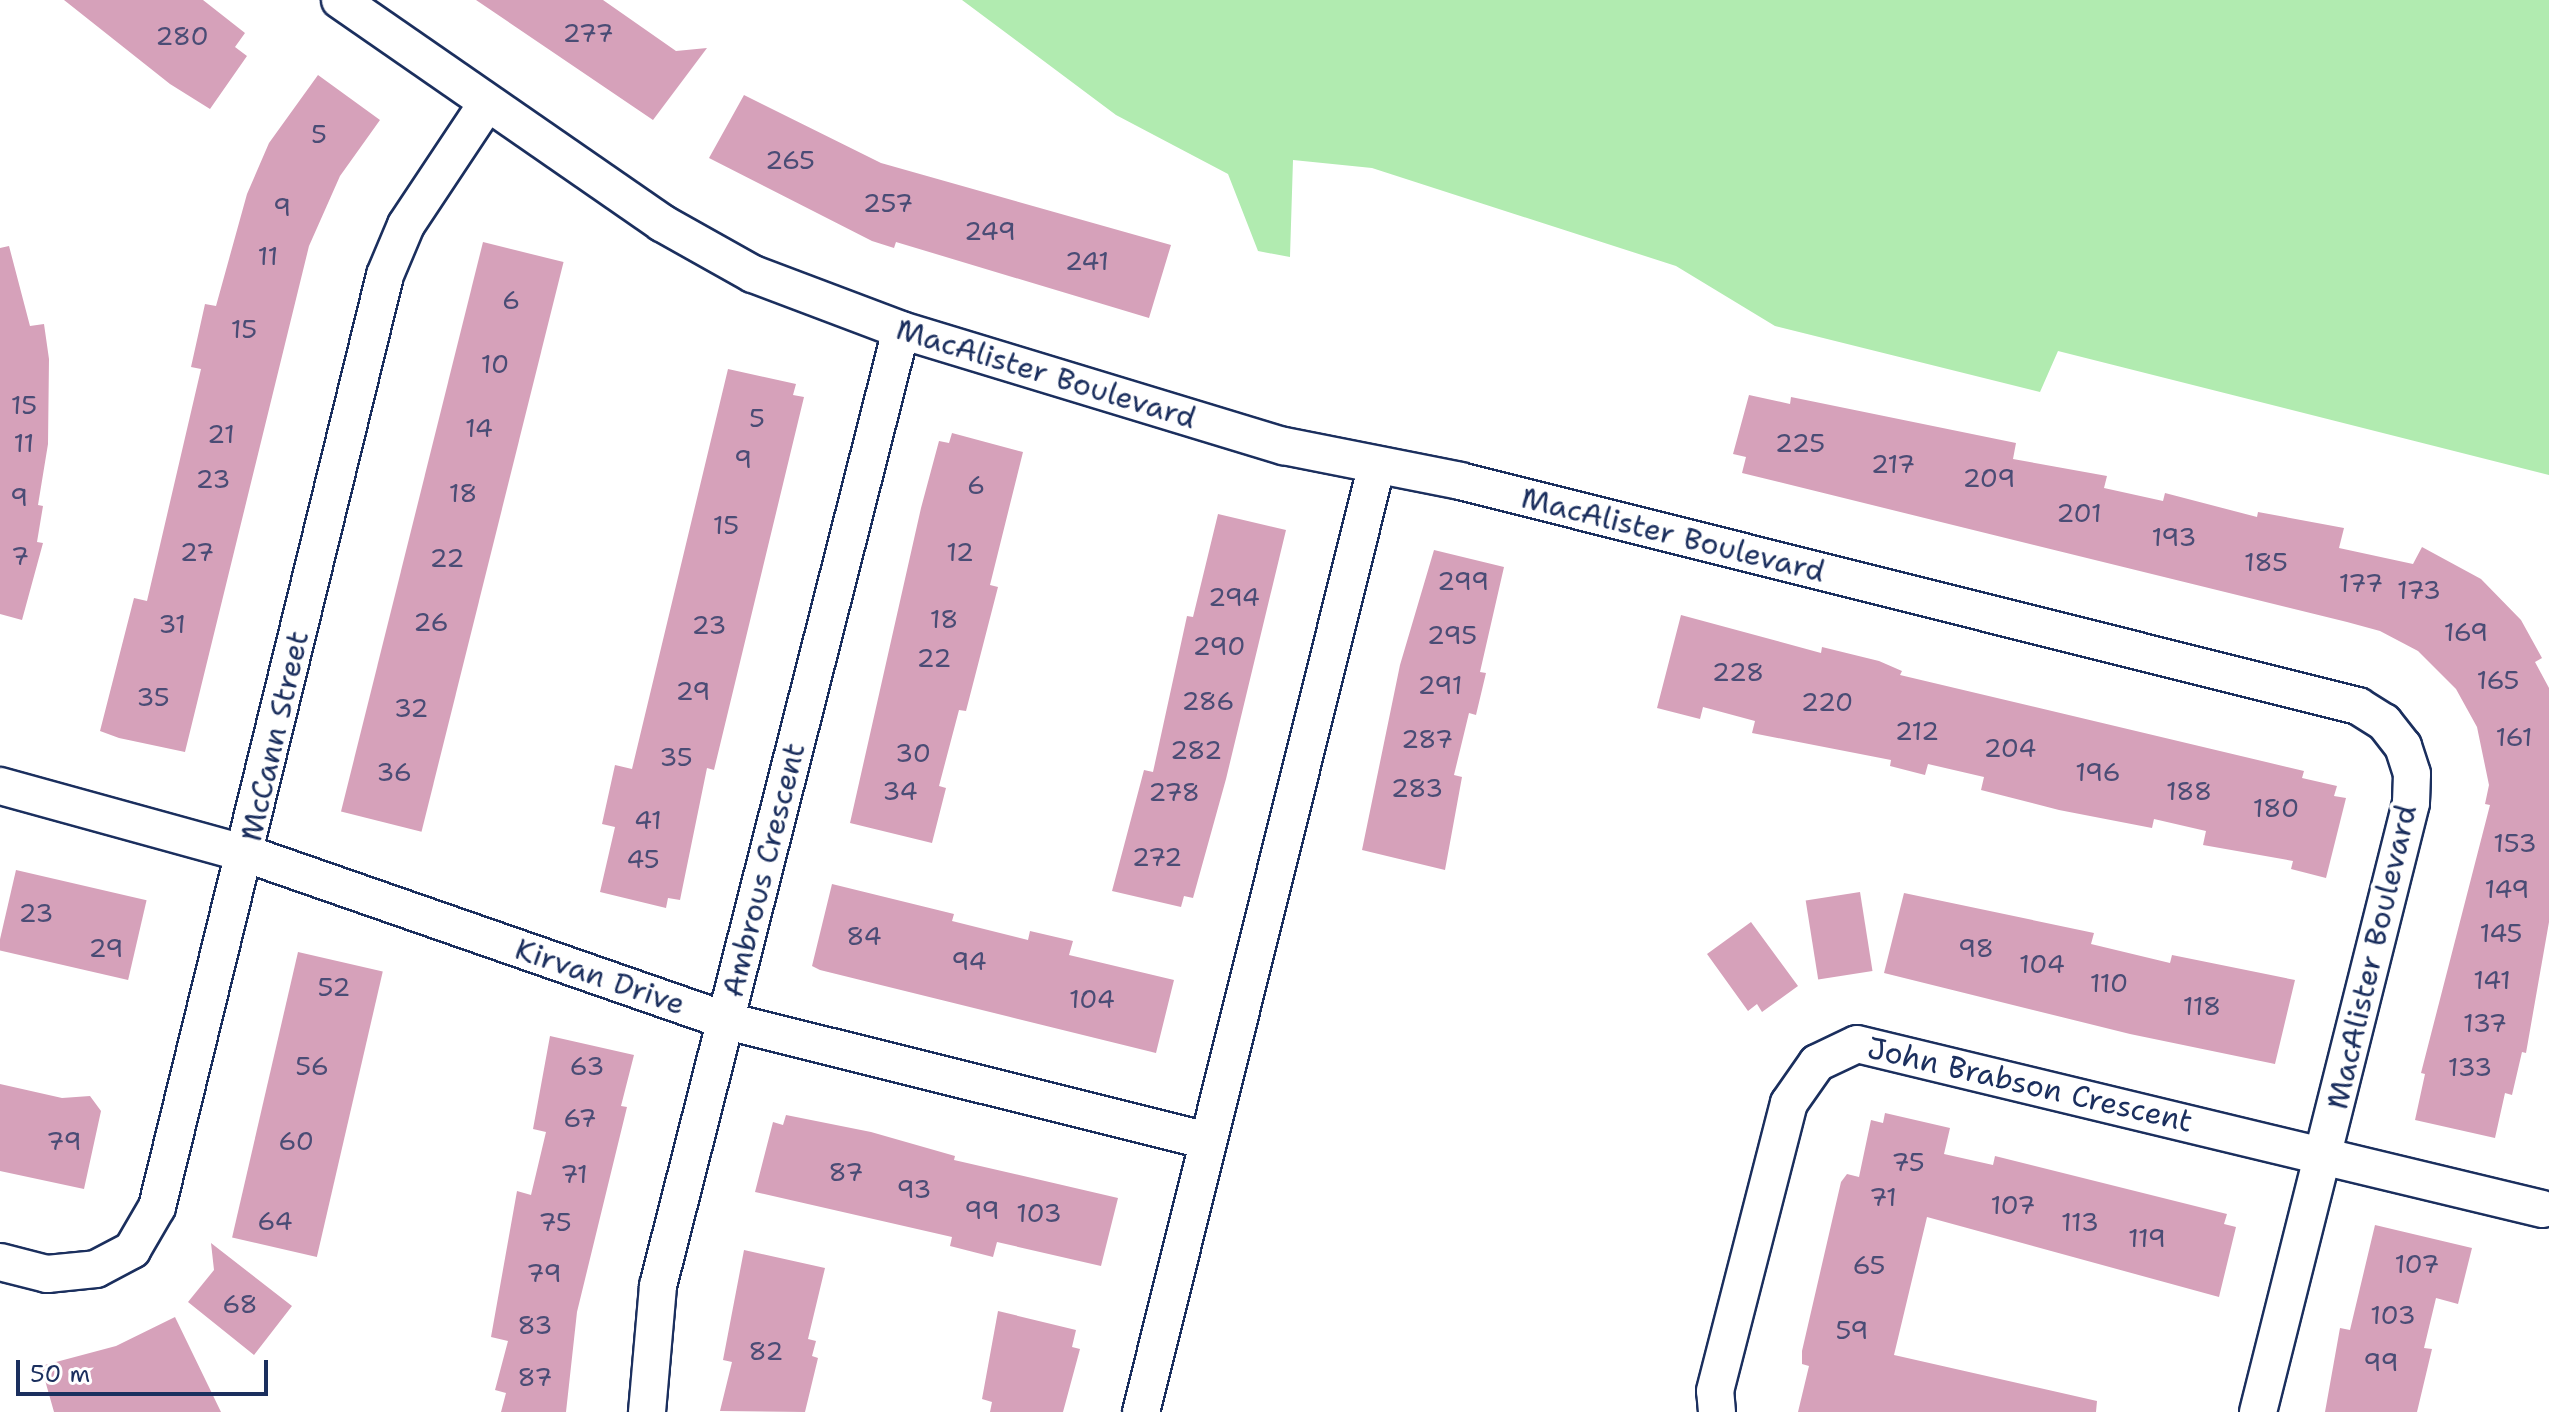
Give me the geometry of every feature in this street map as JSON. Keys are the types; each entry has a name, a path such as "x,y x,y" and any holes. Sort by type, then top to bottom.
{"street":[{"name":"MacAlister Boulevard","path":"340,0 662,223 753,274 901,330 1284,446 1376,468 1460,481 2358,706 2384,722 2407,760 2411,803 2325,1156 2258,1412"},
{"name":"McCann Street","path":"0,1262 47,1274 96,1269 132,1250 157,1207 247,854 385,275 406,225 487,103"},
{"name":"Ambrous Crescent","path":"647,1412 658,1286 901,330"},
{"path":"1141,1412 1376,468"},
{"name":"Kirvan Drive","path":"0,786 247,854 727,1021 1208,1141"},
{"name":"John Brabson Crescent","path":"1717,1412 1715,1391 1789,1103 1802,1078 1835,1051 1857,1044 1878,1045 2542,1209"}],"green space":[{"path":"962,0 2549,0 2549,475 2058,351 2040,392 1775,326 1676,266 1372,168 1293,160 1290,257 1258,251 1228,174 1116,115"}],"building":[{"path":"64,0 203,0 245,33 235,47 247,56 210,109 170,84"},
{"path":"476,0 603,0 676,51 707,48 653,120"},
{"path":"318,75 380,120 340,176 309,246 185,752 119,738 100,731 134,598 147,601 201,369 191,367 205,304 216,306 247,194 269,143"},
{"path":"744,95 881,163 1171,245 1149,318 896,242 894,248 872,241 709,158"},
{"path":"483,242 564,262 422,832 341,812"},
{"path":"9,246 30,326 44,324 49,359 48,444 38,505 43,506 37,542 43,543 22,620 0,614 0,248"},
{"path":"728,369 796,384 793,395 804,397 714,770 707,768 680,900 668,898 666,908 600,892 615,827 602,824 615,765 632,769"},
{"path":"1749,395 1790,404 1791,397 2016,443 2013,459 2107,476 2104,488 2163,501 2165,493 2257,517 2258,512 2344,528 2339,548 2413,564 2422,547 2481,579 2521,620 2542,658 2535,662 2549,688 2549,922 2526,1053 2522,1052 2512,1095 2505,1093 2495,1138 2415,1120 2425,1074 2421,1073 2490,805 2485,804 2489,785 2477,727 2456,689 2418,651 2380,631 2347,622 1742,473 1746,457 1733,454"},
{"path":"952,433 1023,452 990,585 998,587 966,711 959,710 939,786 946,788 932,843 850,823 921,508 939,441 949,443"},
{"path":"1218,514 1286,530 1226,779 1193,898 1184,896 1181,907 1112,891 1144,770 1153,772 1187,616 1193,617"},
{"path":"1434,550 1504,567 1480,672 1486,673 1476,715 1469,713 1454,775 1462,777 1445,870 1362,850 1400,665"},
{"path":"1681,615 1821,653 1822,647 1879,661 1902,671 1900,675 2304,771 2302,778 2337,786 2334,796 2346,798 2326,878 2291,869 2293,861 2203,845 2206,831 2154,819 2152,828 2059,810 1981,790 1984,777 1928,764 1925,775 1890,766 1891,760 1752,733 1755,721 1703,707 1700,719 1657,708"},
{"path":"16,870 147,900 128,980 0,950"},
{"path":"832,884 954,914 952,921 1028,940 1030,931 1073,941 1069,955 1174,980 1156,1053 812,966"},
{"path":"1860,892 1873,971 1818,980 1806,901"},
{"path":"1904,893 2094,933 2091,944 2170,963 2172,955 2295,980 2275,1064 2130,1034 1884,973"},
{"path":"1751,922 1798,986 1762,1012 1757,1004 1748,1011 1707,954"},
{"path":"298,952 383,972 317,1257 232,1237"},
{"path":"550,1036 634,1055 621,1106 627,1107 577,1312 566,1412 501,1412 506,1393 495,1390 508,1341 491,1337 517,1191 531,1195 546,1132 533,1129"},
{"path":"0,1084 62,1098 90,1096 101,1111 84,1189 0,1171"},
{"path":"1885,1113 1950,1128 1944,1154 1993,1165 1995,1156 2227,1214 2224,1224 2236,1227 2219,1297 1927,1217 1894,1355 2097,1401 2096,1412 1798,1412 1809,1366 1802,1364 1802,1351 1841,1182 1847,1174 1859,1177 1871,1120 1883,1123"},
{"path":"786,1115 871,1132 955,1156 954,1160 1118,1198 1101,1266 997,1242 993,1257 950,1246 952,1237 755,1192 773,1122 783,1125"},
{"path":"2375,1225 2472,1248 2458,1304 2436,1298 2424,1348 2432,1349 2417,1412 2325,1412 2340,1328 2350,1330"},
{"path":"211,1243 292,1306 254,1355 188,1302 214,1270"},
{"path":"744,1250 825,1268 808,1339 816,1341 812,1356 818,1358 805,1412 720,1411 732,1362 723,1360"},
{"path":"998,1311 1076,1330 1072,1347 1080,1349 1063,1412 990,1412 992,1402 982,1399"},
{"path":"175,1317 221,1412 54,1412 41,1366 116,1346"}]}
